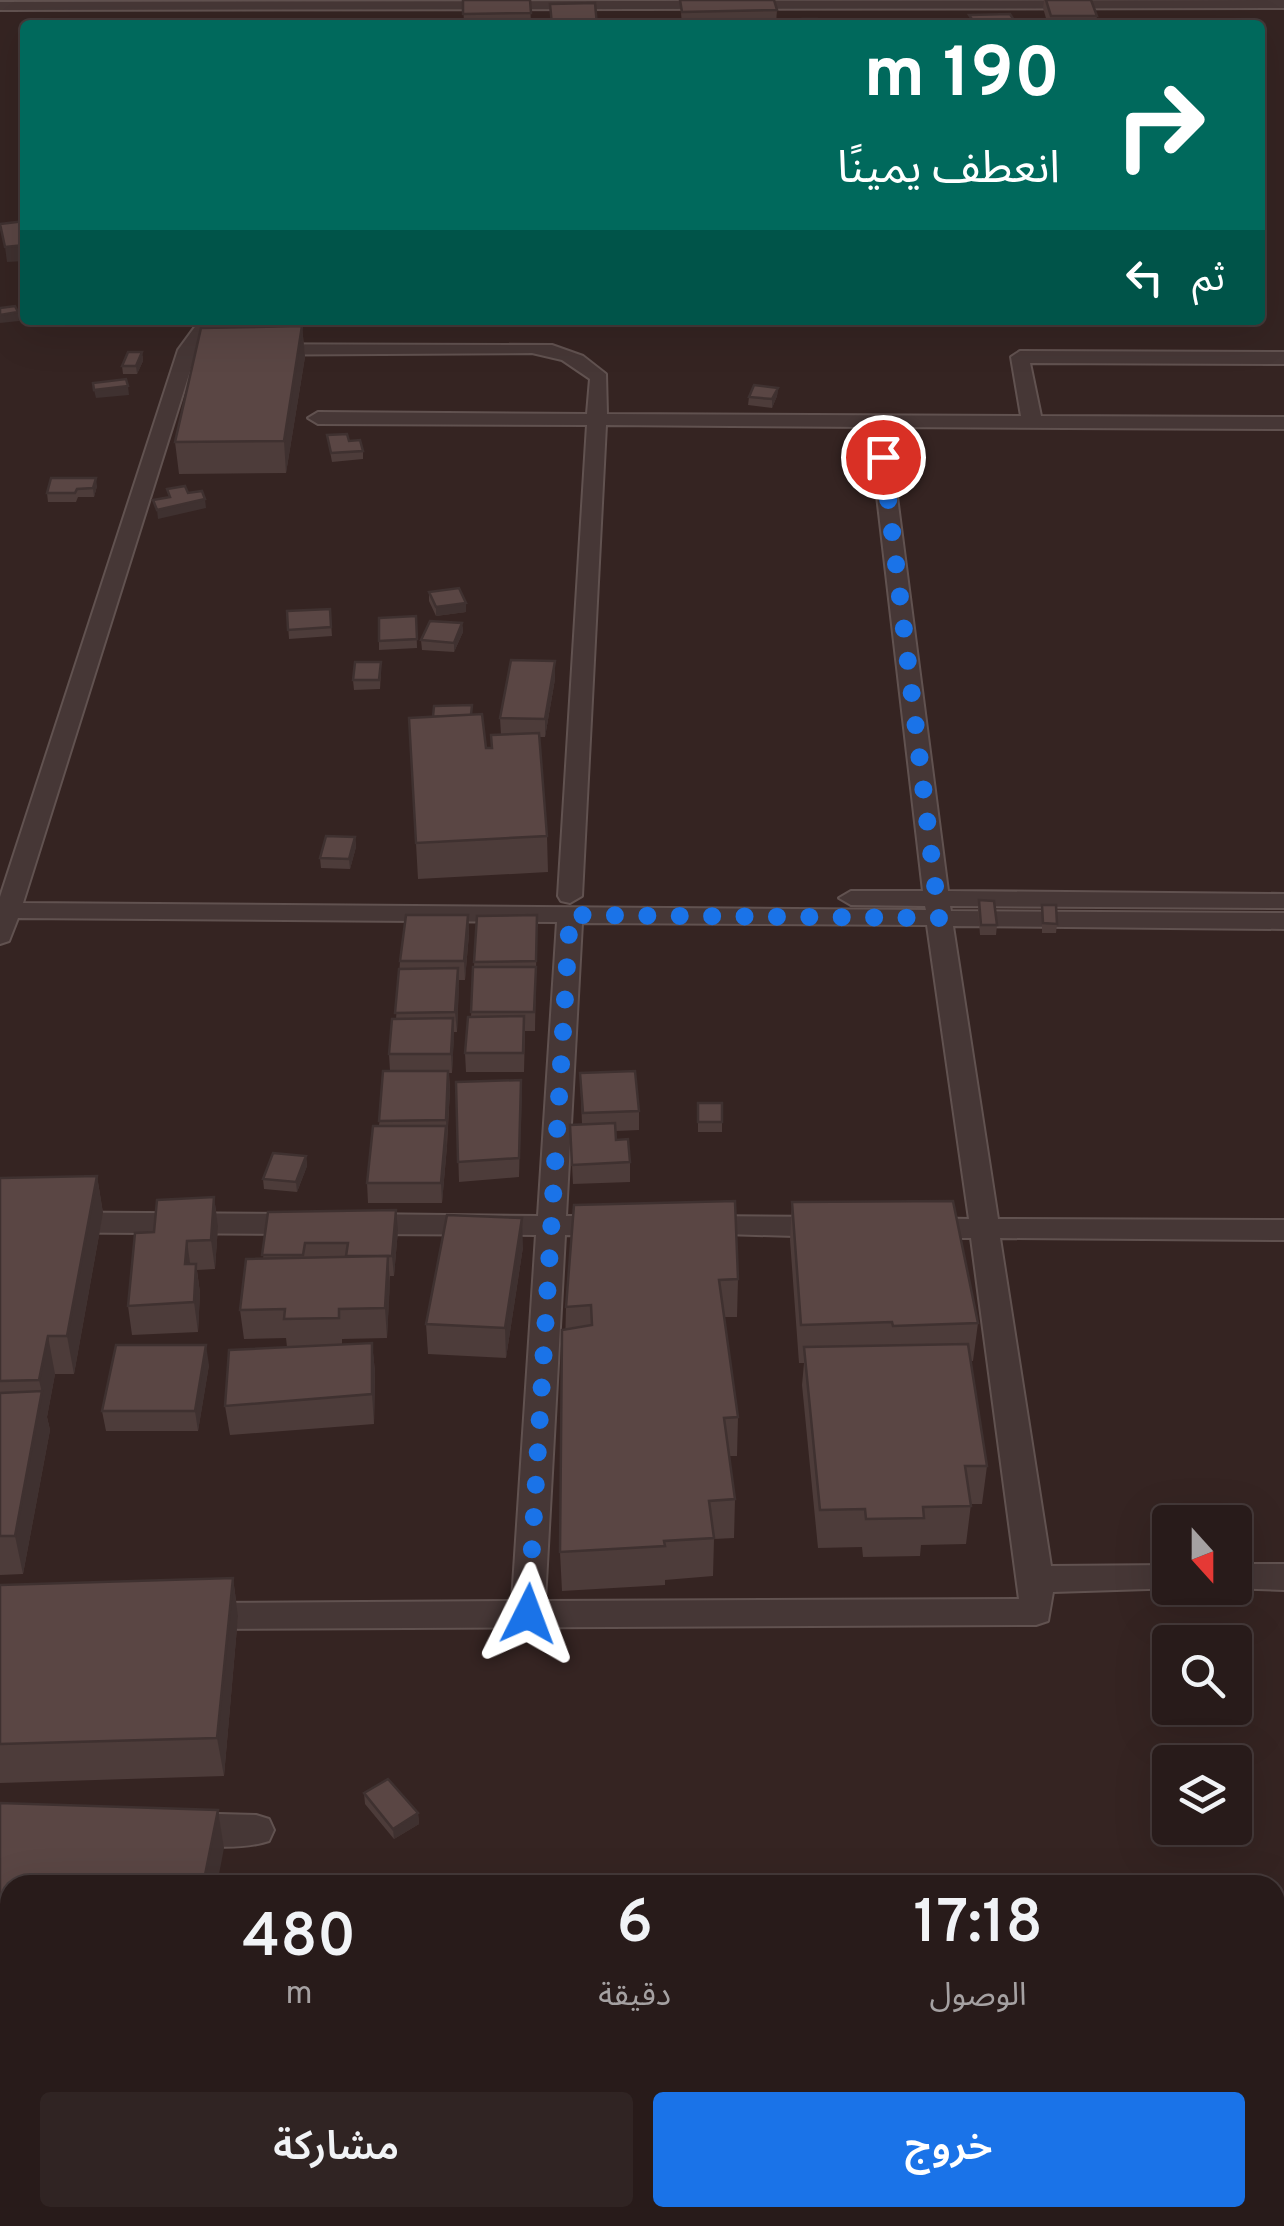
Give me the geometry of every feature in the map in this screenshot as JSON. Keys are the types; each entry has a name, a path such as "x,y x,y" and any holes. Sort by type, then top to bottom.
{"street":[{"path":"0,6 1284,4"},
{"path":"0,936 6,901 187,350 205,325"},
{"path":"187,350 532,347 564,352 584,362 599,378 528,1614"},
{"path":"1032,421 1020,358 1284,358"},
{"path":"318,418 1284,423"},
{"path":"176,1616 1036,1612 1036,1579 938,908 878,420"},
{"path":"6,901 938,908 1284,901"},
{"path":"938,908 1284,921"},
{"path":"0,1222 629,1226"},
{"path":"669,1226 1284,1230"},
{"path":"1252,1577 1284,1577"},
{"path":"1036,1579 1152,1578"},
{"path":"138,1827 256,1830"}],"building":[{"path":"463,0 530,0 531,13 463,14"},
{"path":"680,0 774,0 777,10 682,12"},
{"path":"1046,0 1091,0 1097,16 1051,16"},
{"path":"595,3 597,20 552,20 550,4"},
{"path":"1010,14 1014,20 972,20 969,15"},
{"path":"20,222 20,246 5,247 0,224"},
{"path":"15,306 18,312 0,315 0,308"},
{"path":"302,326 284,441 175,442 201,328"},
{"path":"128,352 142,352 136,366 122,366"},
{"path":"126,379 128,386 94,390 93,383"},
{"path":"754,385 778,388 772,399 749,397"},
{"path":"347,434 349,441 360,440 363,451 331,453 327,435"},
{"path":"51,478 96,478 93,488 77,489 75,493 47,493"},
{"path":"185,486 188,493 202,491 205,499 157,510 153,500 170,497 167,489"},
{"path":"459,588 466,603 436,607 429,592"},
{"path":"330,609 331,627 288,630 287,611"},
{"path":"416,616 417,639 379,641 379,618"},
{"path":"430,621 462,623 454,643 421,640"},
{"path":"511,660 555,661 545,719 500,718"},
{"path":"355,662 381,662 379,680 353,680"},
{"path":"472,705 471,715 433,717 434,706"},
{"path":"482,714 486,748 492,748 491,735 539,733 547,836 416,843 409,718"},
{"path":"326,836 355,837 349,859 320,858"},
{"path":"979,900 994,901 997,925 981,925"},
{"path":"1042,905 1056,905 1057,924 1043,923"},
{"path":"406,915 468,915 464,961 400,961"},
{"path":"537,915 536,961 474,962 477,916"},
{"path":"473,967 536,967 534,1012 471,1012"},
{"path":"458,968 455,1012 395,1013 399,969"},
{"path":"524,1016 523,1053 465,1053 468,1017"},
{"path":"453,1018 451,1054 389,1054 392,1019"},
{"path":"383,1071 448,1071 446,1120 379,1121"},
{"path":"635,1071 639,1111 583,1113 580,1073"},
{"path":"521,1080 519,1158 458,1162 456,1082"},
{"path":"698,1103 722,1103 722,1122 698,1122"},
{"path":"615,1123 616,1140 628,1139 630,1162 572,1165 570,1125"},
{"path":"373,1126 446,1126 441,1183 367,1183"},
{"path":"273,1153 306,1156 296,1182 263,1179"},
{"path":"97,1176 67,1336 48,1336 39,1380 0,1381 0,1178"},
{"path":"214,1197 211,1240 187,1241 185,1264 196,1264 194,1302 128,1306 135,1233 154,1232 157,1200"},
{"path":"735,1201 738,1279 719,1280 738,1417 724,1418 735,1499 709,1501 714,1538 664,1541 665,1546 560,1552 562,1330 592,1325 591,1305 566,1307 574,1205"},
{"path":"953,1201 978,1323 801,1325 792,1202"},
{"path":"396,1210 392,1256 346,1256 348,1243 305,1243 303,1255 262,1255 268,1212"},
{"path":"447,1215 522,1218 505,1328 426,1324"},
{"path":"388,1256 385,1308 339,1309 339,1318 284,1319 285,1309 240,1310 246,1259"},
{"path":"372,1343 372,1394 225,1406 229,1350"},
{"path":"968,1344 987,1466 965,1466 971,1506 923,1507 924,1518 866,1519 865,1509 820,1510 804,1347"},
{"path":"116,1345 206,1345 195,1411 102,1411"},
{"path":"42,1391 15,1536 0,1536 0,1393"},
{"path":"233,1578 217,1738 0,1744 0,1585"},
{"path":"388,1779 418,1813 393,1829 364,1793"},
{"path":"0,1803 218,1810 205,1875 0,1875"}],"route":[{"path":"528,1614 570,915 939,918 883,457"}]}
